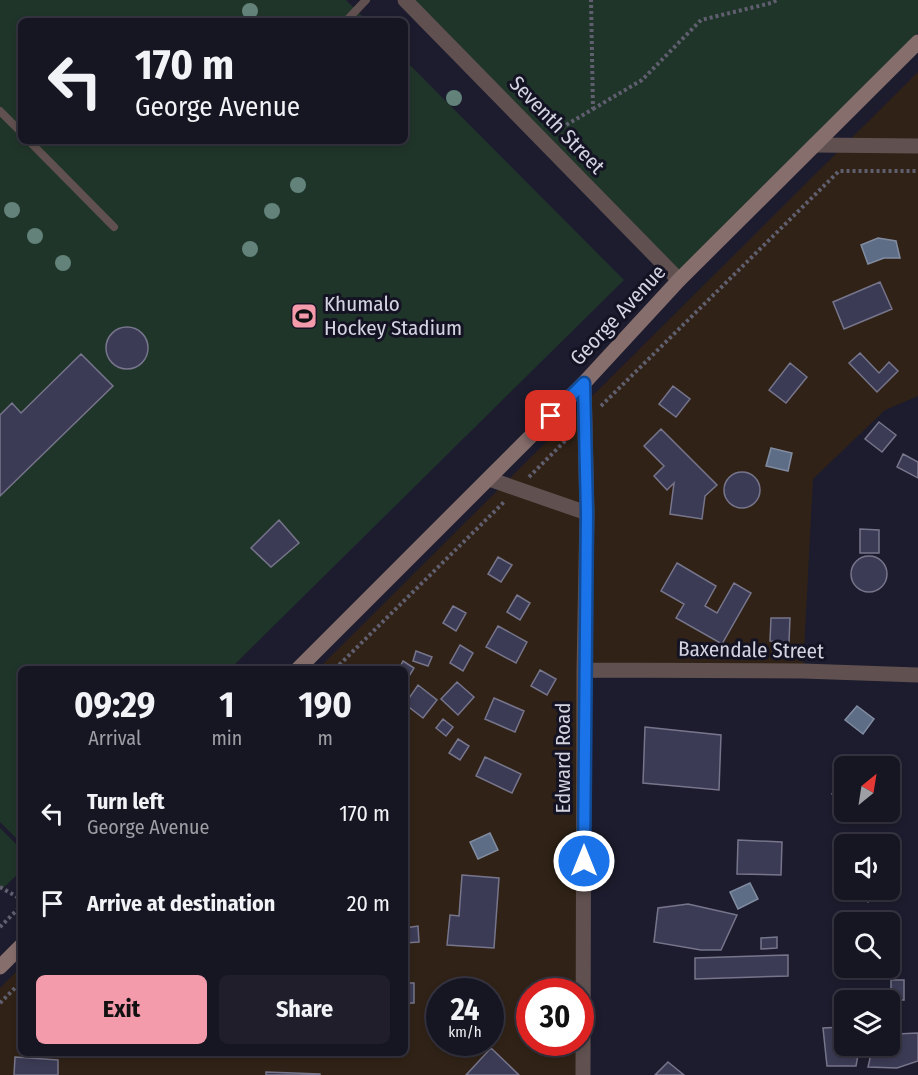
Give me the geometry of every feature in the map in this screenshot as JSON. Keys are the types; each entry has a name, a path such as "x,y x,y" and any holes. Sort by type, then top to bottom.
{"main road":[{"name":"George Avenue","path":"301,666 584,383 680,280 918,42"},
{"path":"0,967 18,949"}],"street":[{"name":"Seventh Street","path":"405,0 680,280"},
{"path":"815,145 918,146"},
{"name":"Edward Road","path":"583,1075 584,670 587,513 584,383"},
{"path":"489,479 587,513"},
{"name":"Baxendale Street","path":"584,670 803,671 918,675"}],"lane":[{"path":"349,18 366,0"},
{"path":"0,111 18,129"},
{"path":"32,144 114,227"}],"path":[{"path":"591,0 593,109"},
{"path":"542,139 642,80 701,20 777,0"},
{"path":"338,666 839,171 918,171"},
{"path":"0,887 18,897"},
{"path":"0,927 18,909"},
{"path":"0,1003 18,985"}],"shaded area":[{"path":"918,72 918,396 885,410 813,479 803,670 583,668 580,978 516,978 516,1056 579,1056 579,1075 0,1075 0,988 18,970 18,1056 408,1056 408,666 321,666"}],"green space":[{"name":"Khumalo Hockey Stadium","path":"0,0 346,0 364,18 18,18 18,144 408,144 408,63 624,280 233,666 18,666 18,840 0,822"},
{"path":"402,0 918,0 918,33 679,280"},
{"path":"0,828 18,846 18,874 0,891"}],"water":[{"path":"878,238 896,241 900,258 884,258 868,264 861,245"},
{"path":"771,448 792,453 788,471 766,466"},
{"path":"857,706 874,719 863,734 845,720"},
{"path":"490,833 498,850 478,859 470,842"},
{"path":"750,883 758,899 738,909 730,892"}],"building":[{"path":"880,282 892,309 844,329 833,302"},
{"path":"127,327 142,333 148,348 142,363 127,369 112,363 106,348 112,333"},
{"path":"860,353 879,373 889,362 898,371 877,392 849,363"},
{"path":"81,354 113,386 0,496 0,415 12,403 21,413"},
{"path":"790,363 807,377 786,403 769,390"},
{"path":"673,386 690,399 676,417 659,404"},
{"path":"879,422 896,435 882,452 865,439"},
{"path":"661,429 717,485 705,496 702,519 670,514 674,483 667,490 654,476 664,466 644,446"},
{"path":"903,454 918,462 918,478 897,467"},
{"path":"742,472 755,477 760,490 755,503 742,508 729,503 724,490 729,477"},
{"path":"279,520 299,543 271,567 251,548"},
{"path":"860,529 879,530 879,553 860,553"},
{"path":"869,556 882,561 887,574 882,587 869,592 856,587 851,574 856,561"},
{"path":"498,557 512,565 501,582 488,574"},
{"path":"677,563 716,586 705,606 717,613 734,583 751,593 722,644 676,618 684,604 661,591"},
{"path":"517,595 530,603 520,620 507,612"},
{"path":"453,606 466,613 456,631 443,623"},
{"path":"771,618 790,618 789,642 770,641"},
{"path":"498,626 527,642 516,663 486,647"},
{"path":"460,645 473,653 463,671 450,663"},
{"path":"416,651 432,657 428,666 413,661"},
{"path":"403,661 414,668 408,678 408,666 400,666"},
{"path":"540,670 556,679 547,695 531,686"},
{"path":"457,682 474,697 458,715 441,699"},
{"path":"418,685 437,700 423,718 408,706 408,700"},
{"path":"494,698 524,711 515,732 485,719"},
{"path":"443,719 453,727 446,736 436,728"},
{"path":"645,727 721,735 719,790 643,783"},
{"path":"458,739 469,746 460,760 449,753"},
{"path":"485,757 521,774 512,793 476,776"},
{"path":"738,840 782,842 781,875 737,874"},
{"path":"462,875 499,878 494,948 447,945 450,915 459,916"},
{"path":"688,904 737,915 721,950 701,950 654,942 658,908"},
{"path":"418,926 419,942 408,943 408,928"},
{"path":"777,937 777,948 761,949 761,938"},
{"path":"788,955 788,976 695,979 695,958"},
{"path":"891,980 904,980 904,1000 900,1000 900,990 891,990"},
{"path":"408,983 414,983 414,1003 408,1003"},
{"path":"834,1027 834,1056 858,1056 856,1066 827,1066 823,1028"},
{"path":"918,1033 918,1061 897,1068 868,1067 871,1056 900,1056 900,1034"},
{"path":"484,1056 499,1056 519,1075 466,1075"},
{"path":"15,1057 58,1060 58,1075 14,1075"},
{"path":"668,1062 684,1075 655,1075"},
{"path":"266,1072 320,1074 320,1075 266,1075"}],"place":[{"name":"Khumalo Hockey Stadium","path":"304,316"}],"route":[{"path":"551,416 584,383 587,513 584,861"}]}
